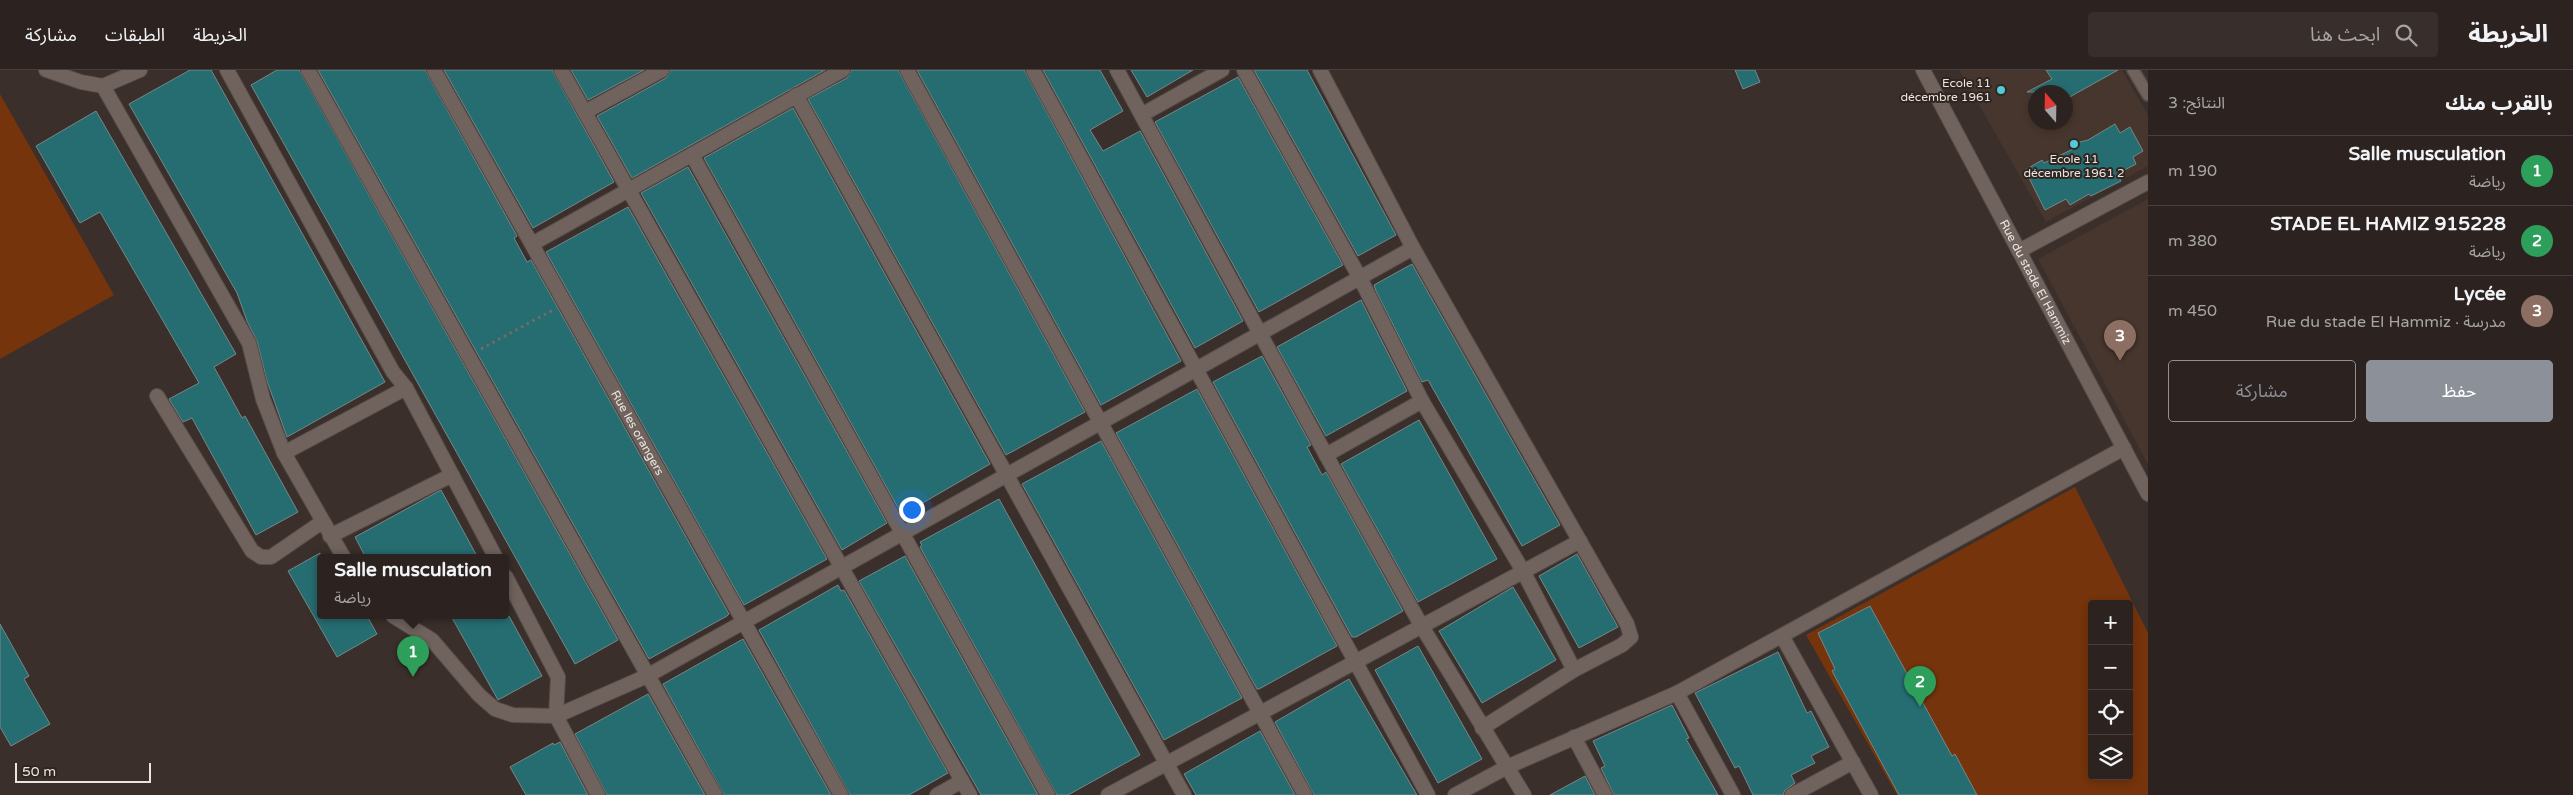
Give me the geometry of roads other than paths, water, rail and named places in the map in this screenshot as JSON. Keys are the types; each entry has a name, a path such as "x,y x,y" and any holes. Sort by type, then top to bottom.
{"street":[{"path":"46,70 81,82 103,86 140,70"},
{"path":"227,70 393,372 406,388 494,554"},
{"path":"308,70 715,795"},
{"name":"Rue les orangers","path":"434,70 841,795"},
{"path":"562,70 970,795"},
{"path":"585,112 662,70"},
{"path":"532,244 843,70"},
{"path":"907,70 1305,795"},
{"path":"1034,70 1428,795"},
{"path":"1117,70 1143,114 1258,334 1420,625 1524,795"},
{"path":"1143,114 1222,70"},
{"path":"1244,70 1360,278 1422,402 1523,571 1574,670"},
{"path":"1320,70 1413,248 1627,624 1631,636 1622,645 1574,670 1482,728"},
{"name":"Rue du stade El Hammiz","path":"1923,70 2148,494"},
{"path":"103,86 249,343 263,400 284,453 341,554"},
{"path":"797,96 1184,795"},
{"path":"692,155 1048,795"},
{"path":"2019,252 2148,182"},
{"path":"398,619 432,640 479,695 495,709 513,715 556,716 647,676 1413,248"},
{"path":"284,453 406,388"},
{"path":"157,396 252,551 261,557 271,557 322,522"},
{"path":"1326,455 1422,402"},
{"path":"1455,795 1507,767 1676,693 2124,448"},
{"path":"330,536 452,475"},
{"path":"1108,795 1356,662 1420,625 1580,541"},
{"path":"509,583 558,677 556,716 598,795"},
{"path":"1782,636 1870,795"},
{"path":"1676,693 1732,795"},
{"path":"1574,738 1606,795"},
{"path":"1792,795 1853,762"},
{"path":"937,795 962,781"}],"lane":[{"path":"2133,70 2148,95"}],"place":[{"name":"Ecole 11 décembre 1961","path":"2001,90"},
{"name":"Ecole 11 décembre 1961 2","path":"2074,144"},
{"name":"Lycée","path":"2120,361"},
{"name":"Salle musculation","path":"413,677"},
{"name":"STADE EL HAMIZ 915228","path":"1920,707"}]}
